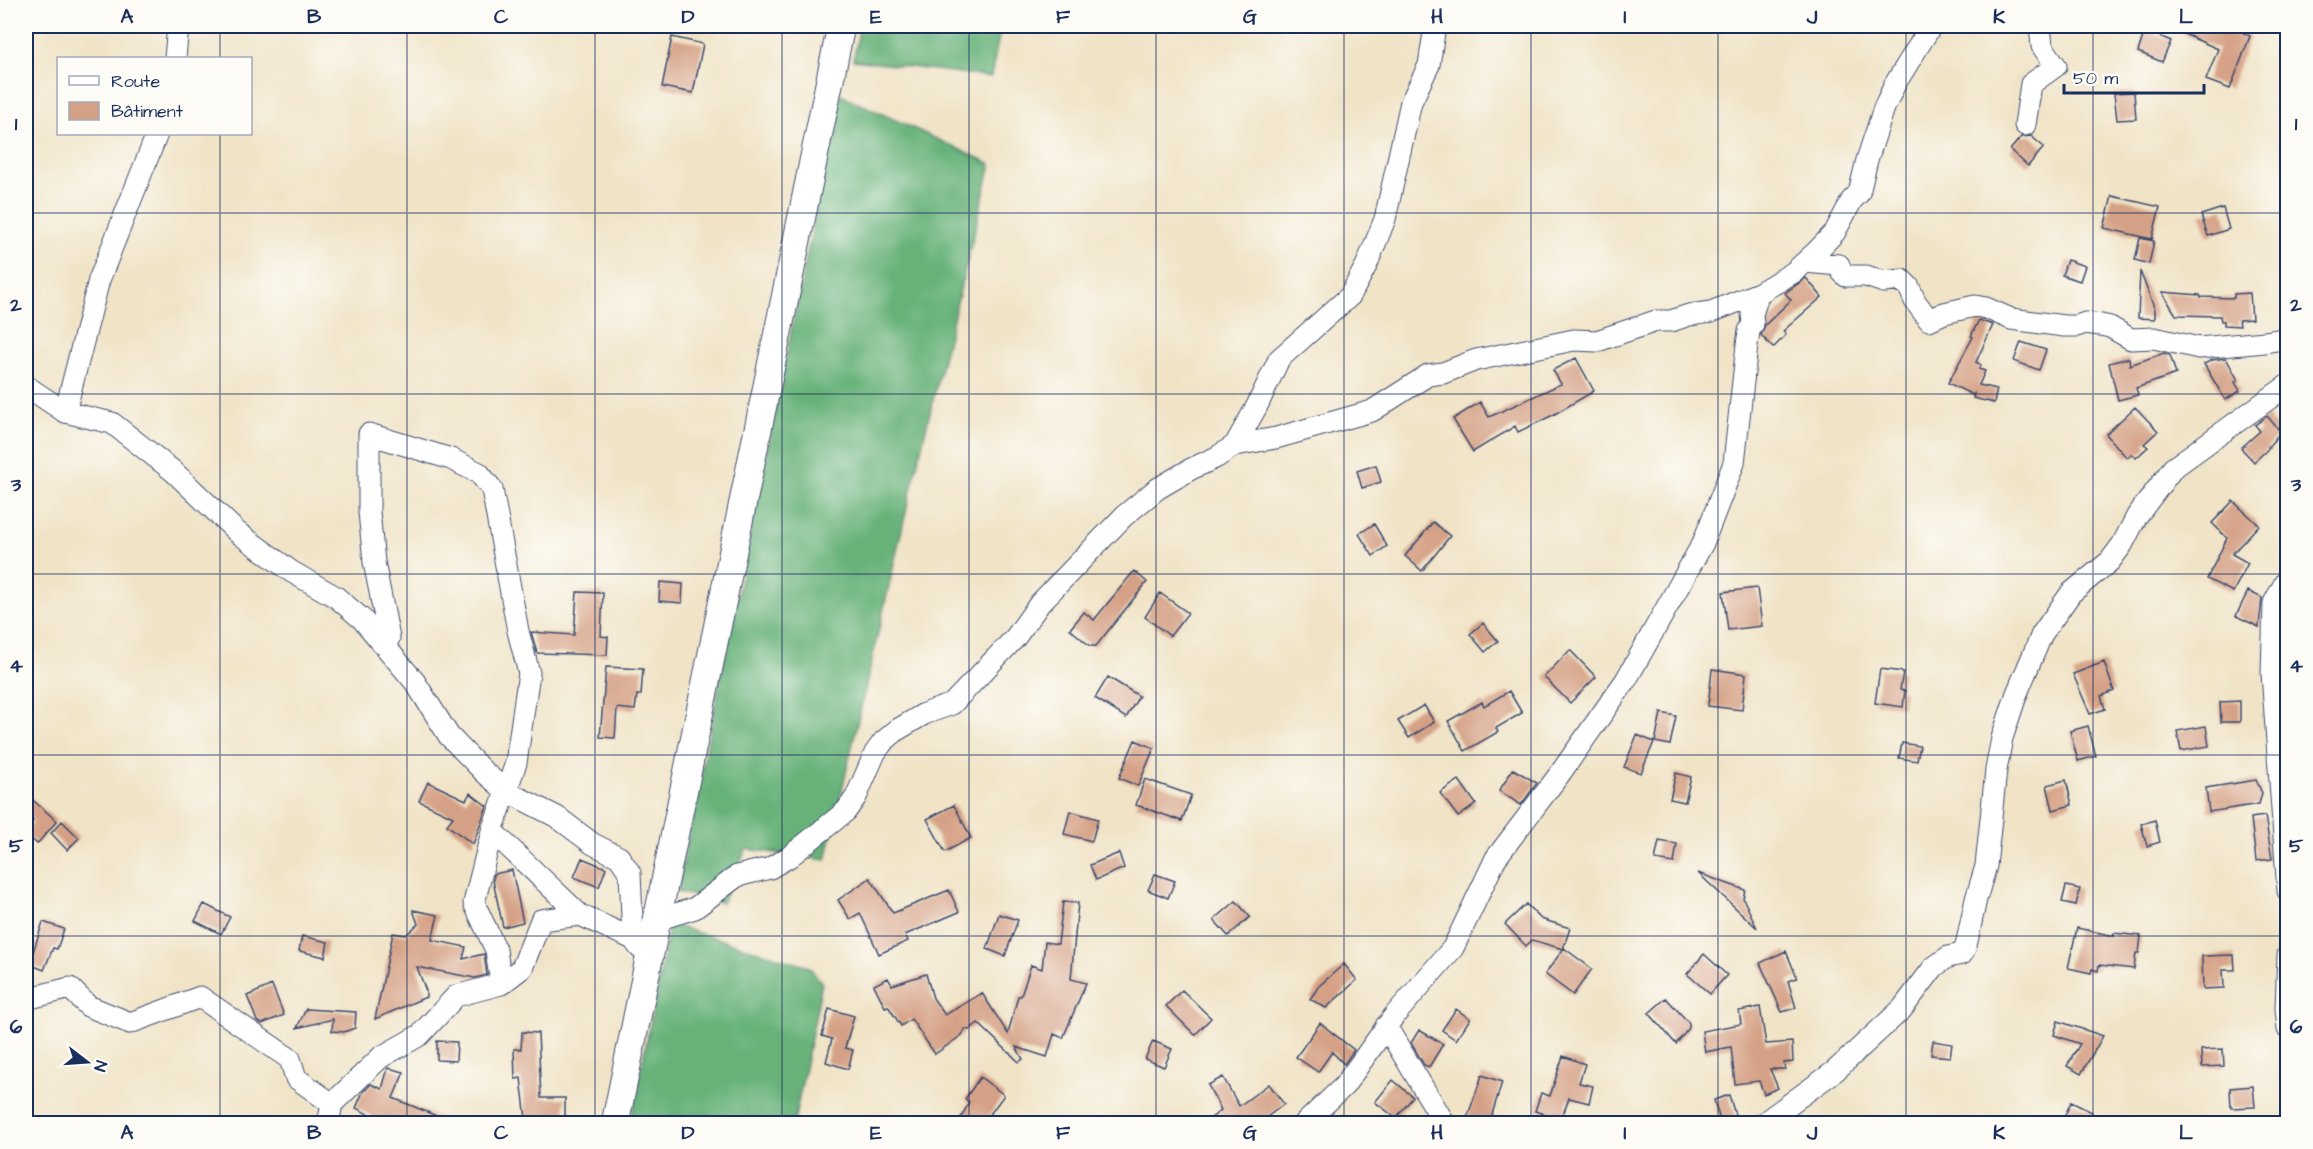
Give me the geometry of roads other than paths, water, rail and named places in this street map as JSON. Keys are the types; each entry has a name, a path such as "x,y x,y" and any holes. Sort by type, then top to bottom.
{"main road":[{"path":"615,1124 646,941 841,26"}],"street":[{"path":"175,57 178,26"},
{"path":"1236,445 1280,359 1350,296 1367,264 1385,219 1411,102 1429,66 1436,26"},
{"path":"646,941 663,918 694,908 737,876 770,868 789,857 846,812 856,797 875,753 883,742 897,730 924,714 952,704 1015,638 1040,603 1124,516 1157,489 1236,445 1276,438 1372,411 1428,375 1443,373 1476,360 1574,340 1597,341 1656,321 1671,321 1689,315 1711,312 1759,293 1794,272 1835,232 1852,200 1859,193 1884,108 1895,84 1931,26"},
{"path":"2025,125 2031,84 2056,66 2042,46 2040,26"},
{"path":"65,412 99,280 157,135"},
{"path":"1805,262 1839,265 1846,276 1866,276 1884,282 1902,280 1909,287 1915,301 1929,320 1944,313 1975,306 2011,318 2064,327 2085,323 2093,324 2110,327 2131,339 2154,338 2199,348 2288,338"},
{"path":"1304,1124 1344,1086 1386,1026 1453,948 1496,858 1559,775 1626,680 1703,543 1734,463 1749,331 1753,324 1752,314 1759,293"},
{"path":"1762,1124 1835,1071 1902,1010 1934,967 1948,957 1962,954 1986,866 1996,770 2002,738 2017,693 2043,634 2071,593 2110,561 2138,516 2173,468 2288,385"},
{"path":"26,386 65,412 112,423 173,471 237,532 292,572 336,597 362,619 415,682 448,736 484,772 506,791 557,818 593,844 619,857 630,873 646,941"},
{"path":"382,644 389,638 374,562 369,512 369,434 451,459 478,473 492,489 518,631 529,673 516,763 492,831 474,903 496,950 501,984"},
{"path":"2288,577 2274,603 2272,673 2288,891"},
{"path":"492,831 580,915 646,941"},
{"path":"26,999 70,988 88,1006 130,1023 200,997 290,1059 297,1078 330,1114 381,1057 420,1035 456,996 501,984 522,968 541,921 580,915"},
{"path":"2288,955 2286,1008 2288,1029"},
{"path":"1386,1026 1445,1124"}]}
